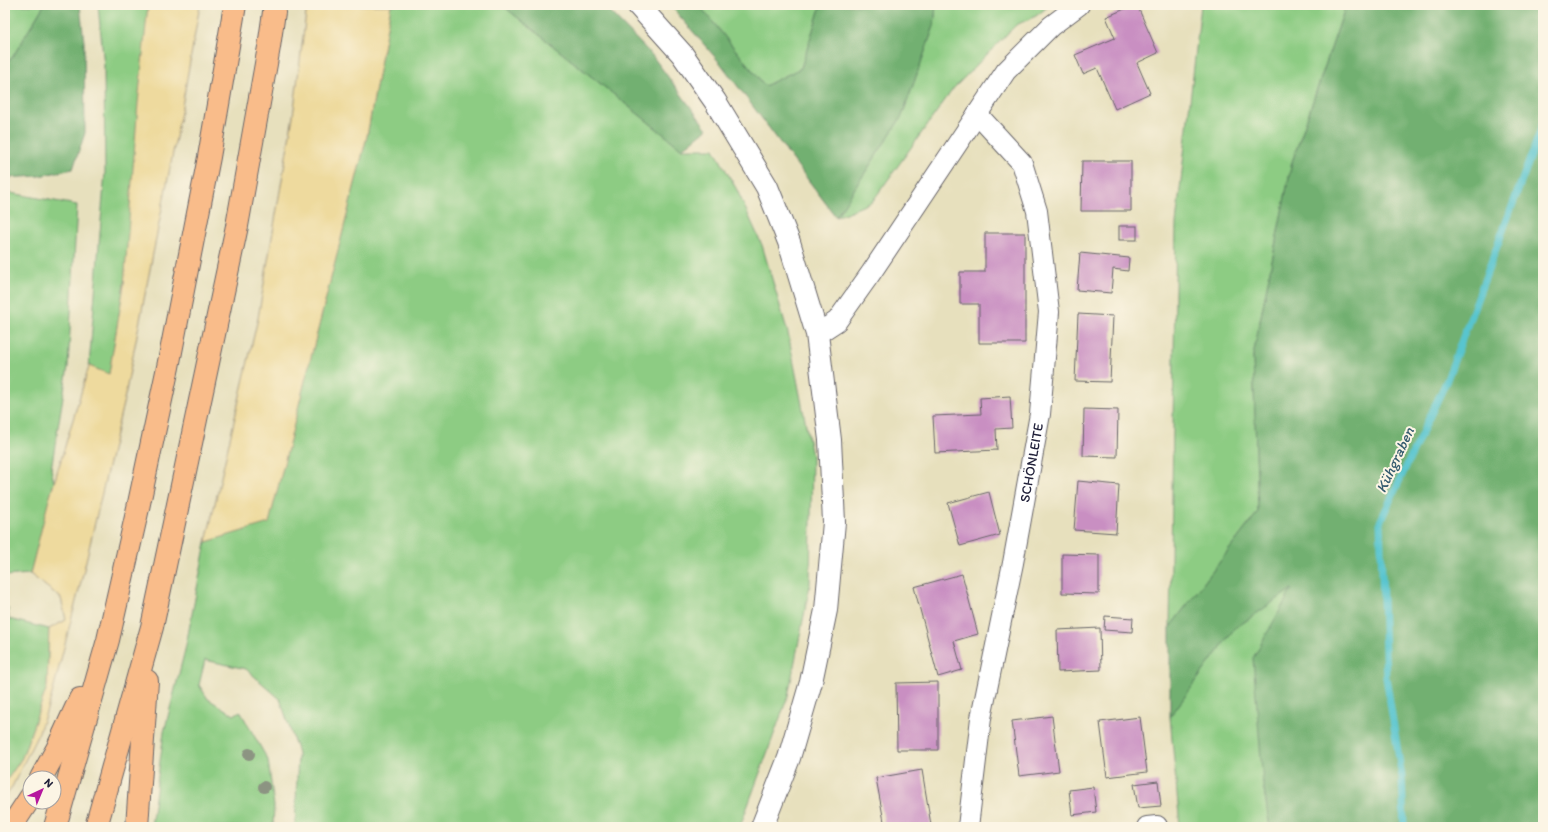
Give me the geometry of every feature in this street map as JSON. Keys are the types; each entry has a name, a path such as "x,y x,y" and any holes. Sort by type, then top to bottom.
{"highway":[{"path":"55,827 108,640 168,367 209,156 235,5"},
{"path":"96,827 150,636 237,226 269,47 275,5"},
{"path":"137,827 150,636"},
{"path":"45,770 57,749 108,640"},
{"path":"11,827 22,810"}],"street":[{"path":"638,5 686,60 715,101 766,187 789,242 817,334 830,440 834,522 826,610 811,682 789,758 762,827"},
{"path":"817,334 837,321 871,273 1006,71 1051,26 1078,5"},
{"name":"SCHÖNLEITE","path":"968,827 981,718 1013,563 1040,414 1049,312 1037,211 1022,163 977,114"}],"green space":[{"path":"5,5 44,5 12,58 5,63"},
{"path":"44,5 80,5 84,42 85,133 73,169 39,176 5,178 5,63 12,58"},
{"path":"98,5 149,6 124,285 109,375 89,366 105,172 104,66"},
{"path":"391,5 502,5 682,149 714,149 737,190 762,245 788,333 812,456 810,585 788,696 740,827 295,827 298,753 280,699 246,669 205,660 199,685 208,699 234,715 240,711 268,760 274,806 273,827 151,827 164,732 185,650 206,542 269,522 367,136"},
{"path":"502,5 603,5 651,54 707,129 682,149"},
{"path":"670,5 699,5 765,86 801,68 821,5 936,5 934,26 902,116 836,217 721,64"},
{"path":"699,5 821,5 801,68 765,86"},
{"path":"936,5 1050,5 1036,16 1016,25 953,89 872,202 836,217 902,116 934,26"},
{"path":"1201,5 1346,5 1292,162 1253,356 1258,512 1170,627 1176,224"},
{"path":"1346,5 1543,5 1543,827 1270,827 1263,784 1253,658 1292,589 1234,629 1170,717 1170,627 1258,512 1253,356 1292,162"},
{"path":"5,192 77,205 68,367 51,469 54,482 30,574 5,576"},
{"path":"1293,588 1263,784 1270,827 1180,827 1170,717 1234,629"},
{"path":"5,607 8,608 9,619 49,629 47,687 22,758 5,783"}],"sand":[{"path":"148,5 200,5 181,112 126,391 82,578 51,698 39,732 11,789 5,797 5,783 22,758 47,687 49,629 66,620 61,598 30,574 48,503 89,366 109,374 124,285 138,103"},
{"path":"307,5 391,5 367,136 269,523 206,542 258,318 293,116"}],"building":[{"path":"1137,5 1158,53 1137,63 1150,93 1115,109 1097,68 1083,74 1075,55 1115,38 1106,17"},
{"path":"1082,161 1131,161 1131,211 1081,211"},
{"path":"1119,226 1137,226 1137,240 1119,240"},
{"path":"985,233 1025,233 1025,343 979,343 979,304 960,304 960,272 985,272"},
{"path":"1080,253 1129,258 1128,271 1113,269 1111,293 1077,290"},
{"path":"1078,314 1113,316 1110,382 1075,381"},
{"path":"1010,396 1012,428 996,429 997,450 935,453 933,416 981,414 980,398"},
{"path":"1084,409 1118,410 1117,457 1083,456"},
{"path":"1078,481 1119,485 1116,533 1074,530"},
{"path":"989,492 1000,535 960,546 948,503"},
{"path":"1062,554 1099,555 1099,594 1062,593"},
{"path":"962,574 978,634 954,641 962,670 938,677 914,587"},
{"path":"1105,616 1133,618 1132,632 1104,630"},
{"path":"1100,628 1101,670 1058,672 1057,630"},
{"path":"938,682 938,750 897,750 896,683"},
{"path":"1052,716 1059,771 1019,776 1012,721"},
{"path":"1140,717 1147,772 1107,777 1100,722"},
{"path":"922,770 931,825 918,827 885,827 876,778"},
{"path":"1158,781 1161,806 1138,808 1134,784"},
{"path":"1093,787 1096,812 1072,815 1069,790"}],"waterway":[{"name":"Kühgraben","path":"1404,827 1402,777 1386,677 1380,522 1446,382 1543,124"}]}
